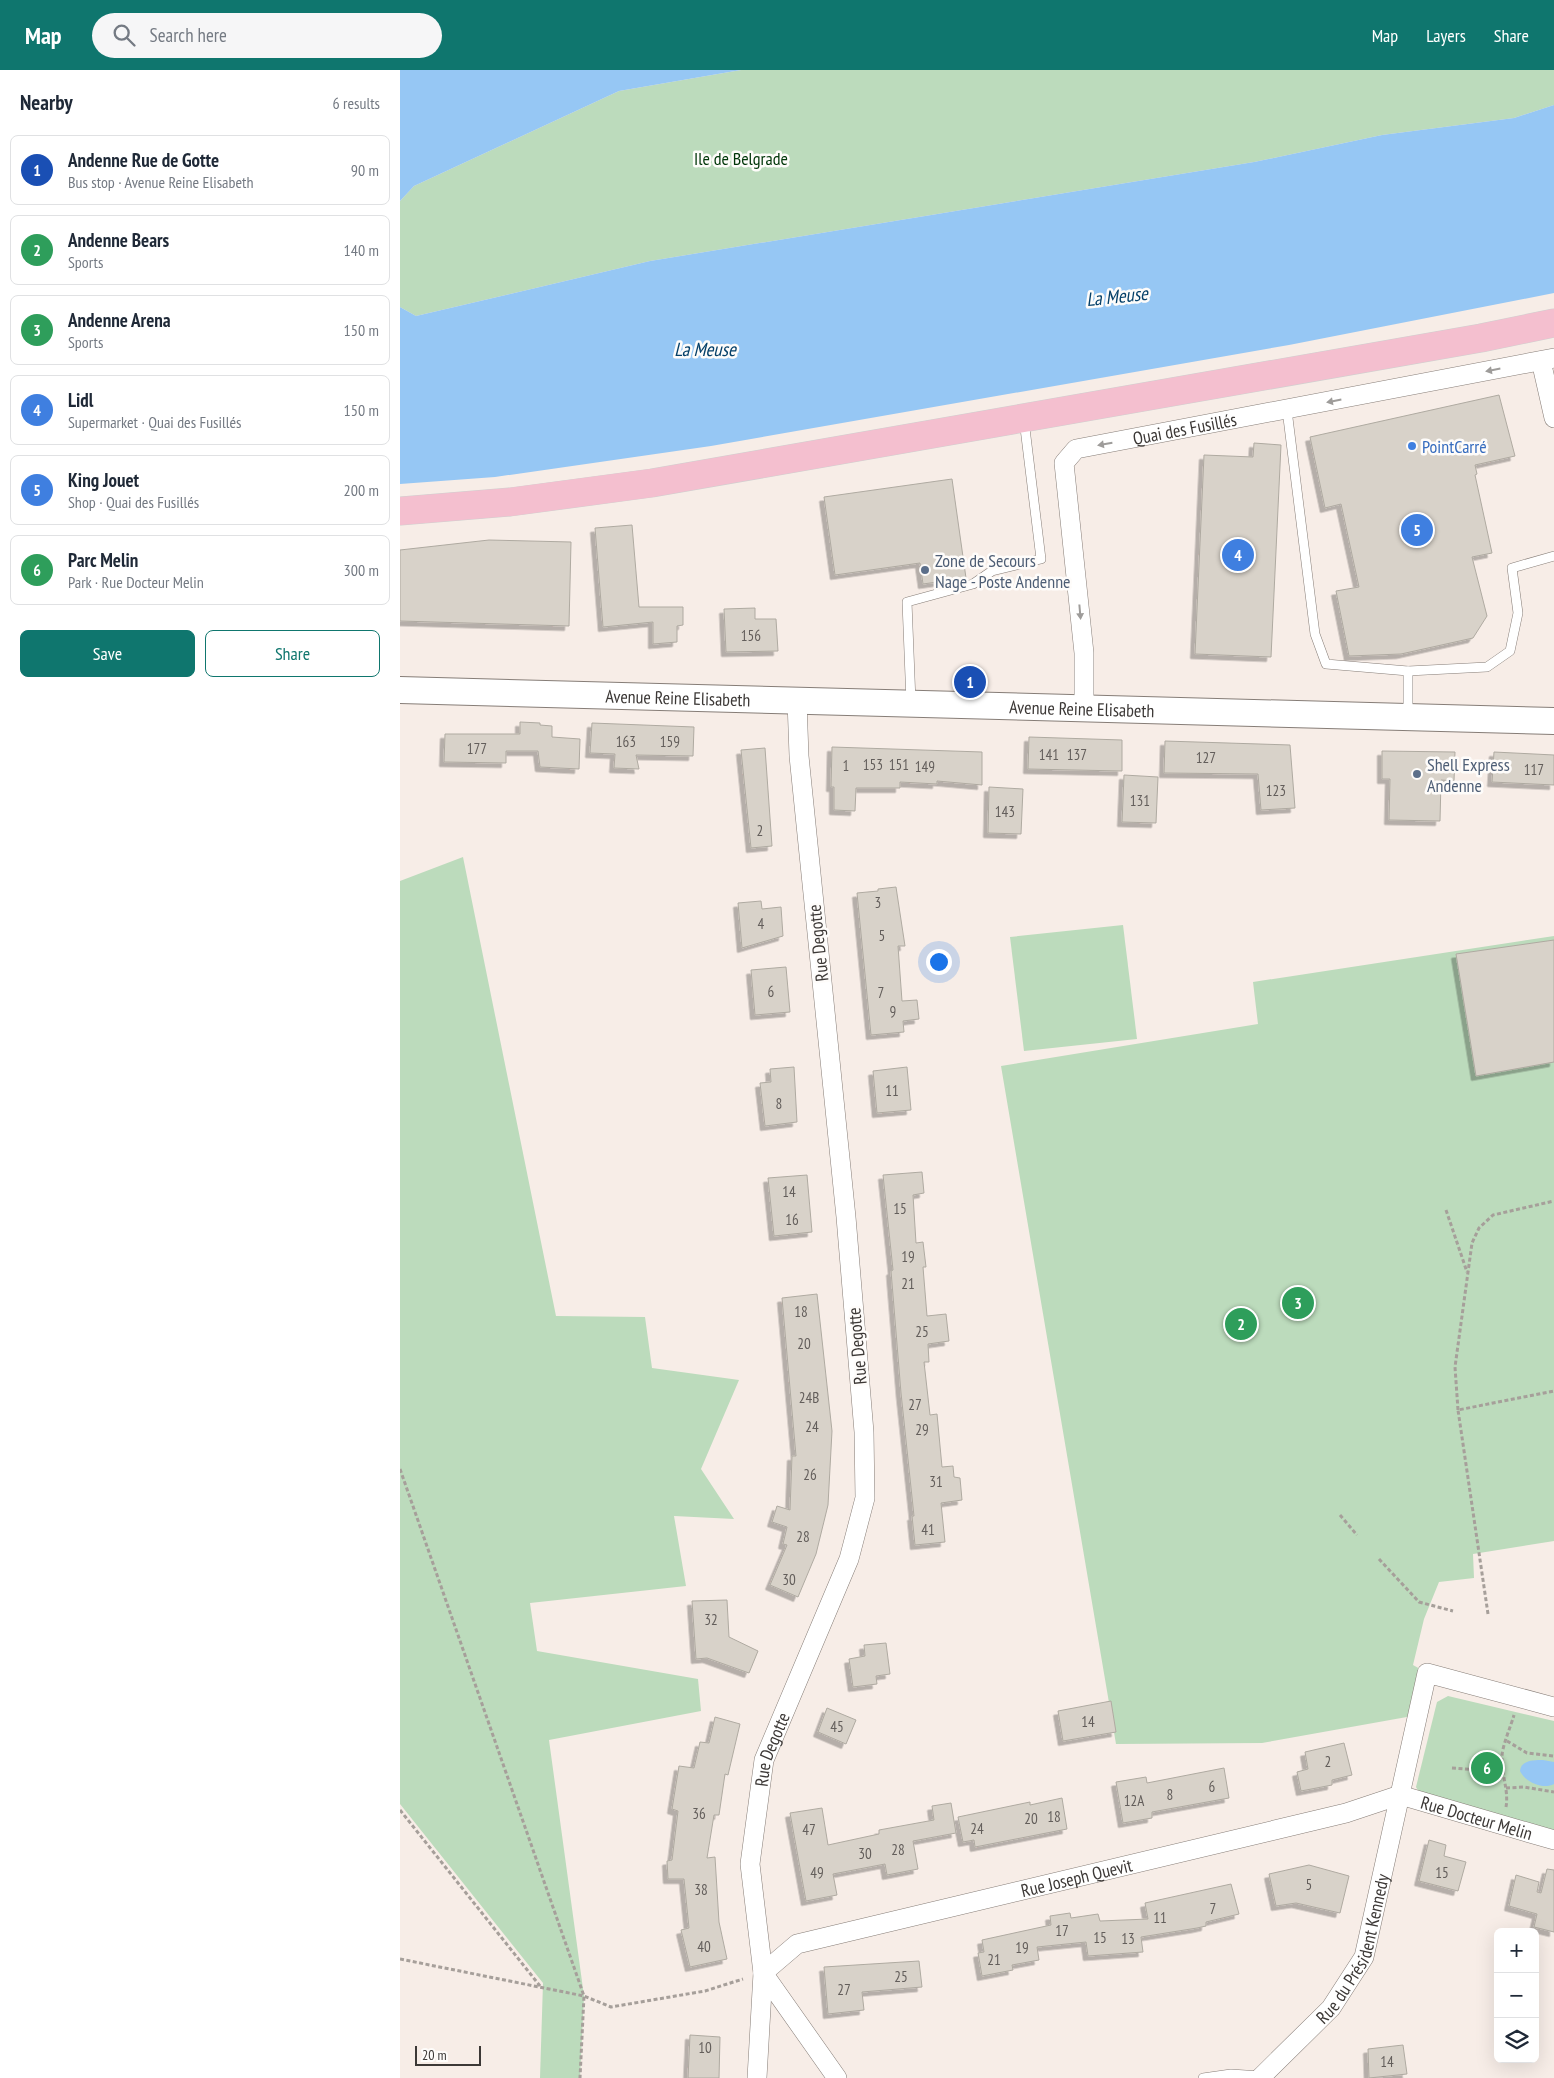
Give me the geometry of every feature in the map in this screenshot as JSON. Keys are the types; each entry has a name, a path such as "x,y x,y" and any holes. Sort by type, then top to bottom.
{"main road":[{"path":"400,511 510,502 652,483 1481,338 1554,323"},
{"name":"Avenue Reine Elisabeth","path":"400,690 1554,721"}],"street":[{"name":"Quai des Fusillés","path":"1084,708 1084,654 1064,463 1076,449 1548,359"},
{"path":"1548,359 1554,418"},
{"name":"Rue Degotte","path":"757,2078 763,1973 750,1864 764,1760 848,1560 864,1498 864,1432 846,1216 799,756 797,701"},
{"name":"Rue du Président Kennedy","path":"1260,2077 1331,2008 1364,1957 1427,1673 1518,1698"},
{"path":"1518,1698 1554,1707"},
{"name":"Rue Joseph Quevit","path":"763,1973 797,1944 1346,1814 1400,1795"},
{"name":"Rue Docteur Melin","path":"1400,1795 1554,1840"},
{"path":"763,1973 837,2078"}],"lane":[{"path":"1287,410 1315,634 1326,664 1408,671 1487,667 1510,650 1518,613 1512,568 1554,556"},
{"path":"911,703 907,602 973,584 992,571 1041,559 1024,419"},
{"path":"1408,671 1408,718"},
{"path":"1203,2078 1230,2074 1260,2077"}],"path":[{"path":"1488,1614 1458,1410 1455,1366 1472,1243 1479,1228 1493,1215 1554,1200"},
{"path":"1446,1210 1468,1275"},
{"path":"1458,1410 1554,1391"},
{"path":"400,1469 584,1996 580,2078"},
{"path":"1340,1515 1357,1535"},
{"path":"1379,1559 1419,1602 1453,1611"},
{"path":"1502,1824 1507,1804 1502,1772 1502,1754 1518,1698"},
{"path":"1507,1741 1527,1753 1554,1756"},
{"path":"1452,1768 1502,1772"},
{"path":"1506,1788 1524,1787 1554,1792"},
{"path":"400,1810 540,1987"},
{"path":"400,1959 584,1996 611,2007 705,1991 763,1973"}],"green space":[{"name":"Ile de Belgrade","path":"741,70 1554,70 1554,105 1514,118 1382,135 1254,162 650,261 416,316 400,307 400,201 414,186 619,91"},
{"path":"463,857 556,1316 645,1317 652,1368 739,1380 701,1469 734,1519 674,1516 686,1586 530,1603 537,1651 698,1679 701,1711 549,1740 584,1996 580,2078 540,2078 543,1983 400,1804 400,881"},
{"path":"1123,925 1137,1039 1024,1051 1010,937"},
{"path":"1554,936 1554,1541 1473,1554 1474,1578 1439,1582 1424,1619 1413,1665 1427,1673 1418,1715 1262,1743 1116,1744 1001,1066 1258,1024 1253,982"},
{"path":"1448,1696 1554,1721 1554,1830 1423,1799 1416,1787 1437,1702"}],"water":[{"path":"400,70 741,70 619,91 414,186 400,201"},
{"name":"La Meuse","path":"1554,105 1554,293 1289,345 711,446 495,477 400,484 400,307 416,316 650,261 1254,162 1382,135 1514,118"},
{"path":"1543,1760 1554,1762 1554,1784 1550,1786 1530,1782 1520,1771 1525,1763"}],"building":[{"path":"1499,395 1515,456 1475,465 1477,474 1475,475 1492,553 1472,557 1487,616 1473,638 1401,654 1349,656 1336,591 1359,587 1341,504 1325,508 1310,437"},
{"path":"1254,443 1281,445 1271,657 1195,654 1204,455 1253,457"},
{"path":"952,479 966,578 923,584 920,563 835,575 824,497"},
{"path":"632,525 639,607 683,607 683,625 677,626 677,642 653,644 653,622 603,627 595,528"},
{"path":"489,540 571,542 569,626 400,621 400,550"},
{"path":"755,608 755,619 776,619 778,651 726,652 724,609"},
{"path":"520,722 552,726 552,737 580,739 579,769 540,767 538,751 506,751 506,763 444,762 445,734 520,734"},
{"path":"592,723 694,727 693,756 636,755 639,769 614,768 615,754 590,753"},
{"path":"1029,737 1122,740 1122,771 1028,769"},
{"path":"1165,741 1290,745 1295,808 1261,810 1258,774 1164,773"},
{"path":"832,747 982,752 982,785 937,781 937,784 900,782 900,788 856,788 855,811 834,810 834,787 831,787"},
{"path":"765,748 772,846 751,848 741,750"},
{"path":"1382,751 1455,752 1454,781 1441,780 1440,821 1389,820 1390,779 1382,779"},
{"path":"1494,752 1554,755 1554,785 1492,782"},
{"path":"1124,775 1158,777 1156,823 1122,822"},
{"path":"989,787 1023,789 1021,834 988,833"},
{"path":"896,887 905,946 898,946 902,1001 917,1000 919,1019 903,1021 904,1032 871,1035 857,893"},
{"path":"761,901 762,909 781,907 783,936 742,948 738,903"},
{"path":"1554,940 1554,1062 1476,1076 1456,954"},
{"path":"786,967 790,1012 755,1015 751,970"},
{"path":"794,1067 797,1122 765,1126 760,1083 771,1082 770,1069"},
{"path":"907,1067 911,1110 877,1113 873,1071"},
{"path":"922,1172 924,1193 913,1195 916,1243 923,1242 926,1267 923,1267 927,1316 946,1314 949,1341 928,1344 929,1362 924,1362 930,1415 937,1414 942,1467 953,1466 954,1477 960,1478 962,1500 941,1503 945,1542 915,1545 912,1516 914,1516 891,1271 893,1270 883,1175"},
{"path":"807,1175 812,1232 774,1236 768,1178"},
{"path":"817,1294 832,1431 828,1505 816,1554 798,1597 770,1585 787,1545 783,1544 787,1527 772,1522 777,1506 790,1510 792,1456 796,1456 782,1298"},
{"path":"727,1600 729,1637 758,1651 749,1673 707,1658 696,1659 692,1601"},
{"path":"886,1643 890,1674 876,1676 877,1684 853,1687 849,1659 865,1656 864,1645"},
{"path":"1111,1701 1116,1732 1063,1741 1058,1711"},
{"path":"827,1708 856,1720 846,1744 818,1732"},
{"path":"715,1717 740,1724 728,1775 725,1774 719,1815 714,1815 707,1858 715,1857 719,1922 727,1959 690,1967 681,1930 689,1928 684,1879 668,1879 667,1861 672,1860 678,1811 672,1809 679,1766 694,1768 700,1742 709,1743"},
{"path":"1344,1743 1352,1775 1332,1780 1332,1785 1301,1791 1297,1772 1308,1769 1305,1752"},
{"path":"1224,1768 1229,1798 1152,1812 1152,1818 1123,1823 1116,1782 1146,1777 1147,1783"},
{"path":"1062,1798 1067,1829 975,1847 974,1840 963,1842 958,1817 1030,1802 1030,1805"},
{"path":"951,1803 956,1833 913,1841 918,1869 887,1875 885,1864 833,1874 837,1895 806,1901 790,1813 822,1808 828,1845 879,1834 879,1830 934,1820 932,1806"},
{"path":"1429,1840 1446,1845 1444,1856 1466,1862 1458,1891 1419,1881"},
{"path":"1309,1865 1349,1876 1340,1913 1296,1903 1276,1906 1269,1874"},
{"path":"1547,1869 1554,1870 1554,1932 1534,1927 1537,1914 1509,1906 1516,1875 1539,1882 1537,1892 1541,1893"},
{"path":"1231,1884 1239,1914 1206,1922 1206,1926 1141,1937 1143,1952 1088,1956 1086,1942 1037,1947 1039,1960 1012,1965 1013,1970 982,1976 978,1953 984,1952 982,1940 1051,1925 1050,1916 1070,1913 1071,1918 1098,1914 1100,1921 1148,1919 1145,1903"},
{"path":"919,1961 922,1987 862,1992 864,2010 828,2014 824,1967"},
{"path":"690,2035 720,2037 719,2078 688,2078"},
{"path":"1403,2045 1407,2074 1369,2078 1368,2049"}],"place":[{"name":"PointCarré","path":"1412,446"},
{"name":"King Jouet","path":"1417,530"},
{"name":"Lidl","path":"1238,555"},
{"name":"Zone de Secours Nage - Poste Andenne","path":"925,570"},
{"name":"Andenne Rue de Gotte","path":"970,682"},
{"name":"Shell Express Andenne","path":"1417,774"},
{"name":"Andenne Arena","path":"1298,1303"},
{"name":"Andenne Bears","path":"1241,1324"},
{"name":"Parc Melin","path":"1487,1768"}]}
